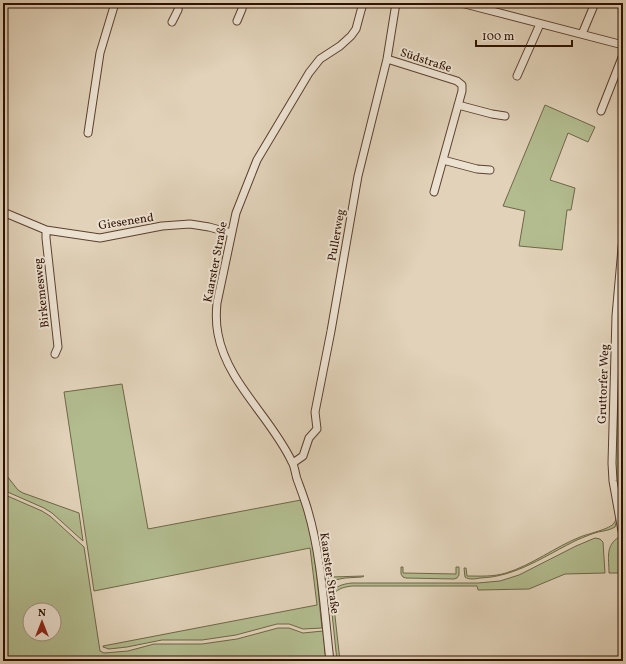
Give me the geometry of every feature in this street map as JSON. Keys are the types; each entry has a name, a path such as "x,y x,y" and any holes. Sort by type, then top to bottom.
{"street":[{"path":"88,133 100,53 115,3"},
{"path":"172,22 178,10 179,3"},
{"path":"237,21 242,10 243,3"},
{"name":"Kaarster Straße","path":"330,661 318,556 308,511 292,463 274,432 229,366 219,340 216,318 217,303 231,233 244,192 257,160 309,72 320,59 340,46 356,29 363,3"},
{"name":"Pullerweg","path":"292,463 303,456 309,438 317,429 315,412 331,331 358,176 387,59 396,3"},
{"path":"461,3 623,45"},
{"path":"582,34 595,3"},
{"path":"517,76 540,24"},
{"path":"601,111 623,55"},
{"name":"Südstraße","path":"387,59 457,81 462,85 434,192"},
{"path":"458,105 505,116"},
{"path":"443,160 477,169 490,170"},
{"name":"Giesenend","path":"3,212 46,230 100,238 162,226 190,224 231,233"},
{"name":"Birkemesweg","path":"46,230 58,348 55,354"},
{"name":"Gruttorfer Weg","path":"622,531 613,481 612,463 616,316 623,237"}],"green space":[{"path":"545,105 595,127 588,142 568,133 550,180 575,188 571,210 567,210 562,250 519,246 525,211 503,206"},
{"path":"617,327 622,327 620,494 623,508 623,532 613,481"},
{"path":"122,384 148,529 301,500 313,547 322,628 303,629 289,624 277,624 236,635 202,640 162,640 127,647 109,649 103,647 317,605 310,548 94,591 64,392"},
{"path":"3,471 18,490 23,493 79,513 83,541 52,513 3,490"},
{"path":"3,494 50,516 84,547 100,651 104,653 128,651 154,644 202,644 237,639 278,628 289,628 303,633 323,631 326,661 3,661"},
{"path":"616,508 617,520 615,527 580,539 517,569 571,541 604,529 612,525 616,520"},
{"path":"619,537 623,544 623,573 609,573 608,557 610,548"},
{"path":"595,538 600,539 603,542 605,573 565,574 529,589 478,590 477,586 352,586 340,589 335,592 333,598 340,661 337,661 330,594 340,586 352,583 478,583 500,581 519,575"},
{"path":"324,552 328,552 331,577 364,576 329,581"},
{"path":"401,567 403,567 403,573 456,574 456,567 459,567 459,575 454,579 406,578 401,574"},
{"path":"464,568 466,568 467,576 486,576 515,570 493,577 468,579 465,577"}]}
